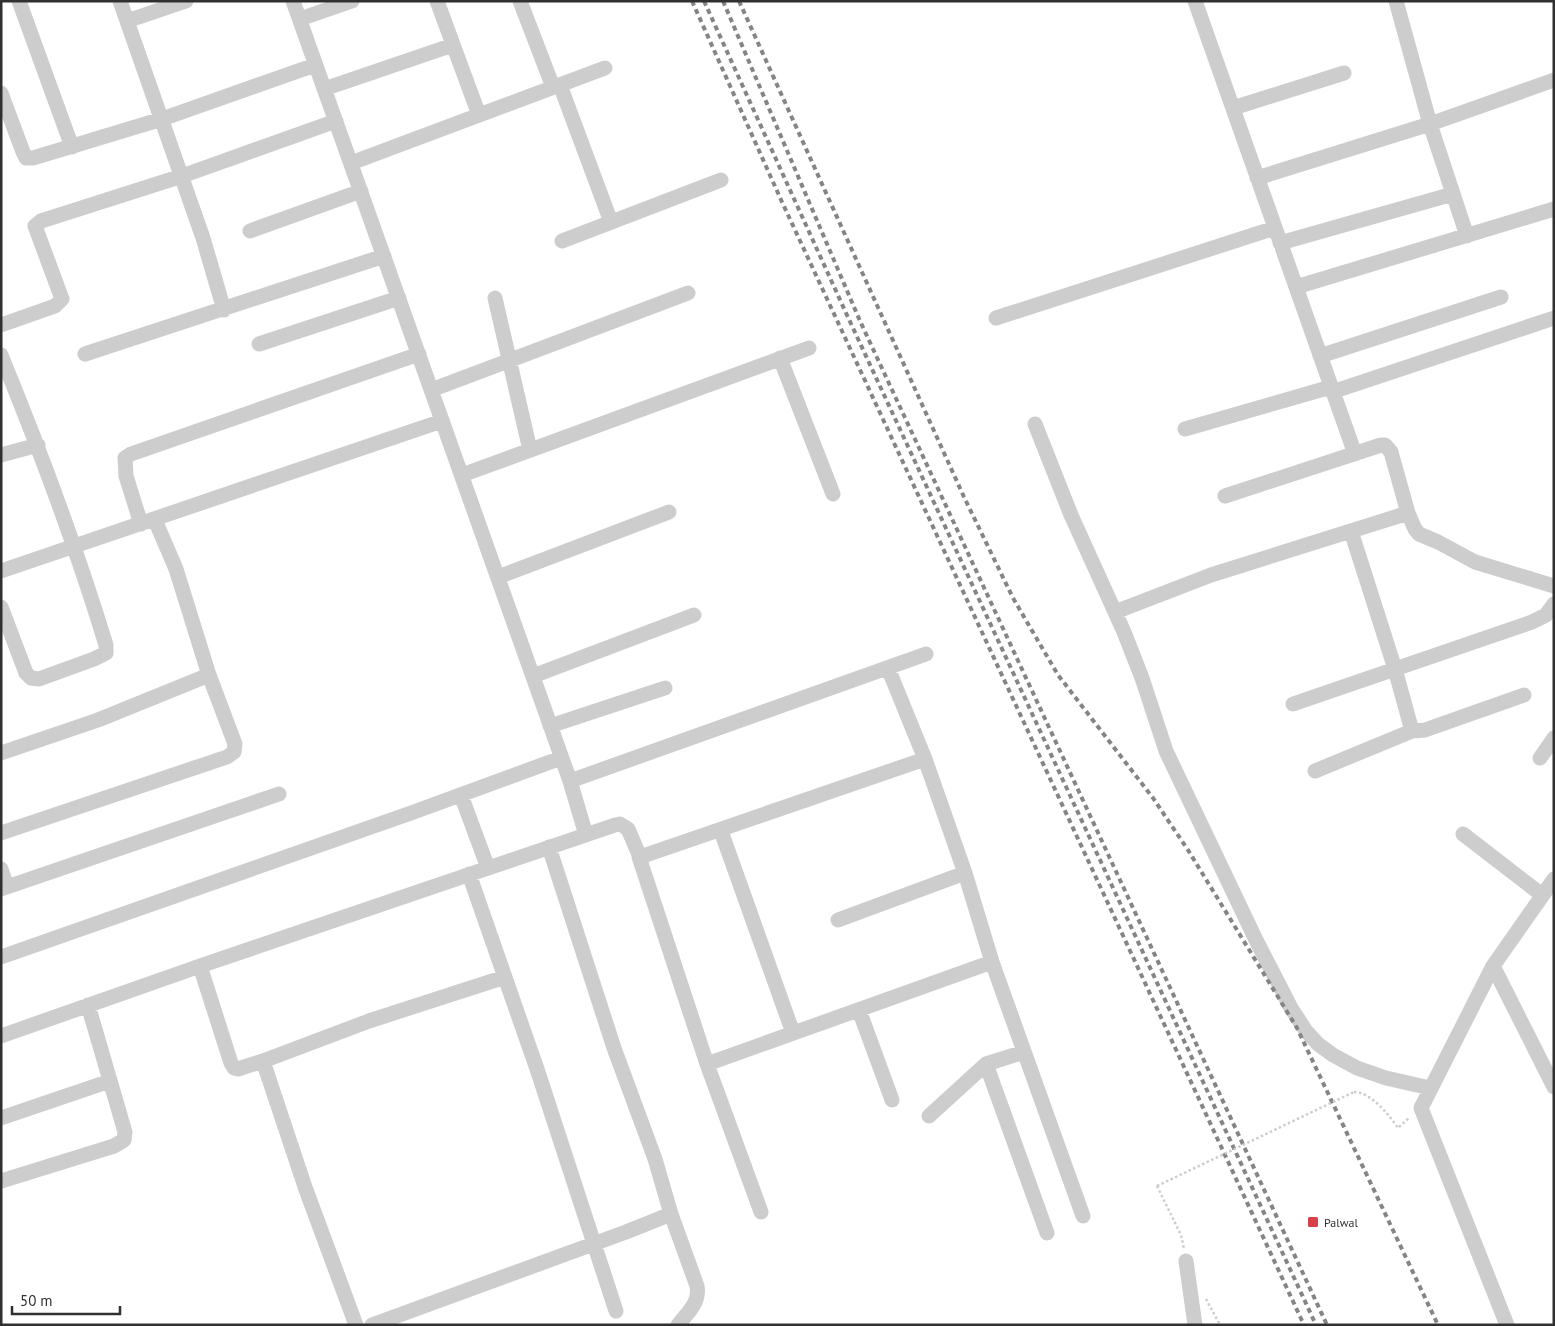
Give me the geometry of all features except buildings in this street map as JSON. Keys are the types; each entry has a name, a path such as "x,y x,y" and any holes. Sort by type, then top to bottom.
{"street":[{"path":"19,1 72,147"},
{"path":"120,1 203,238 224,310"},
{"path":"127,21 186,1"},
{"path":"293,1 570,780 586,835"},
{"path":"300,19 352,1"},
{"path":"438,1 479,115"},
{"path":"520,1 557,86 611,222"},
{"path":"1196,1 1355,454"},
{"path":"1396,1 1430,124 1467,236"},
{"path":"324,89 453,45"},
{"path":"1,93 23,152 26,158 33,158 162,120 315,65"},
{"path":"351,163 605,68"},
{"path":"1233,108 1344,74"},
{"path":"1257,178 1430,124 1554,80"},
{"path":"1,325 55,306 62,299 35,226 37,223 182,176 336,121"},
{"path":"562,241 721,180"},
{"path":"250,231 361,191"},
{"path":"1280,243 1453,194"},
{"path":"1296,287 1554,209"},
{"path":"996,318 1275,228"},
{"path":"85,354 384,256"},
{"path":"431,390 688,293"},
{"path":"1320,356 1502,297"},
{"path":"259,344 399,298"},
{"path":"495,298 530,450"},
{"path":"1185,429 1332,390 1554,318"},
{"path":"462,475 809,348"},
{"path":"1,833 227,757 234,752 235,744 210,675 176,569 148,522 126,476 125,458 419,354"},
{"path":"1,355 38,445 74,547 106,645 106,653 39,679 31,678 26,673 1,607"},
{"path":"780,358 833,494"},
{"path":"1,571 442,421"},
{"path":"1034,424 1071,515 1115,612 1142,678 1166,750 1256,940 1292,1008 1306,1031 1325,1049 1357,1068 1386,1078 1430,1088"},
{"path":"1,455 38,445"},
{"path":"1225,496 1381,445 1389,448 1392,452 1408,512 1419,534 1475,562 1554,586"},
{"path":"498,577 670,512"},
{"path":"1115,612 1211,575 1408,512"},
{"path":"1351,531 1395,669 1412,731"},
{"path":"1293,704 1532,622 1546,615 1554,604"},
{"path":"533,676 694,615"},
{"path":"570,780 926,654"},
{"path":"888,668 925,759 965,873 992,962 1083,1216"},
{"path":"1,752 98,720 210,675"},
{"path":"550,726 665,688"},
{"path":"1315,771 1412,731 1425,730 1524,695"},
{"path":"1540,758 1554,738"},
{"path":"1,957 561,758"},
{"path":"640,857 925,759"},
{"path":"1,869 4,888 279,794"},
{"path":"461,795 488,868"},
{"path":"1,1036 200,966 620,824 628,829 640,857 707,1064 761,1212"},
{"path":"720,830 793,1033"},
{"path":"1463,834 1542,895"},
{"path":"549,847 614,1048 655,1159 671,1214 697,1286 699,1296 678,1325"},
{"path":"838,920 965,873"},
{"path":"469,874 538,1072 616,1311"},
{"path":"1507,1325 1420,1108 1493,966 1554,879"},
{"path":"707,1064 992,962"},
{"path":"200,966 231,1063 234,1068 241,1069 369,1020 505,977"},
{"path":"1493,966 1554,1087"},
{"path":"1,1181 114,1146 124,1140 125,1132 88,1005"},
{"path":"859,1010 892,1100"},
{"path":"929,1116 986,1064 1024,1052"},
{"path":"263,1061 305,1187 356,1325"},
{"path":"986,1064 1047,1233"},
{"path":"1,1118 110,1081"},
{"path":"372,1325 671,1214"},
{"path":"1186,1261 1196,1325"}],"path":[{"path":"1181,1235 1157,1186 1354,1092 1361,1092 1367,1095 1388,1114 1398,1128 1420,1108"}],"railway":[{"path":"692,1 782,202 1304,1325"},
{"path":"704,1 846,313 1316,1325"},
{"path":"723,1 860,321 1327,1325"},
{"path":"739,1 964,497 1013,598 1058,675 1153,798 1188,850 1297,1028 1438,1325"}],"place":[{"name":"Palwal","path":"1313,1222"}]}
